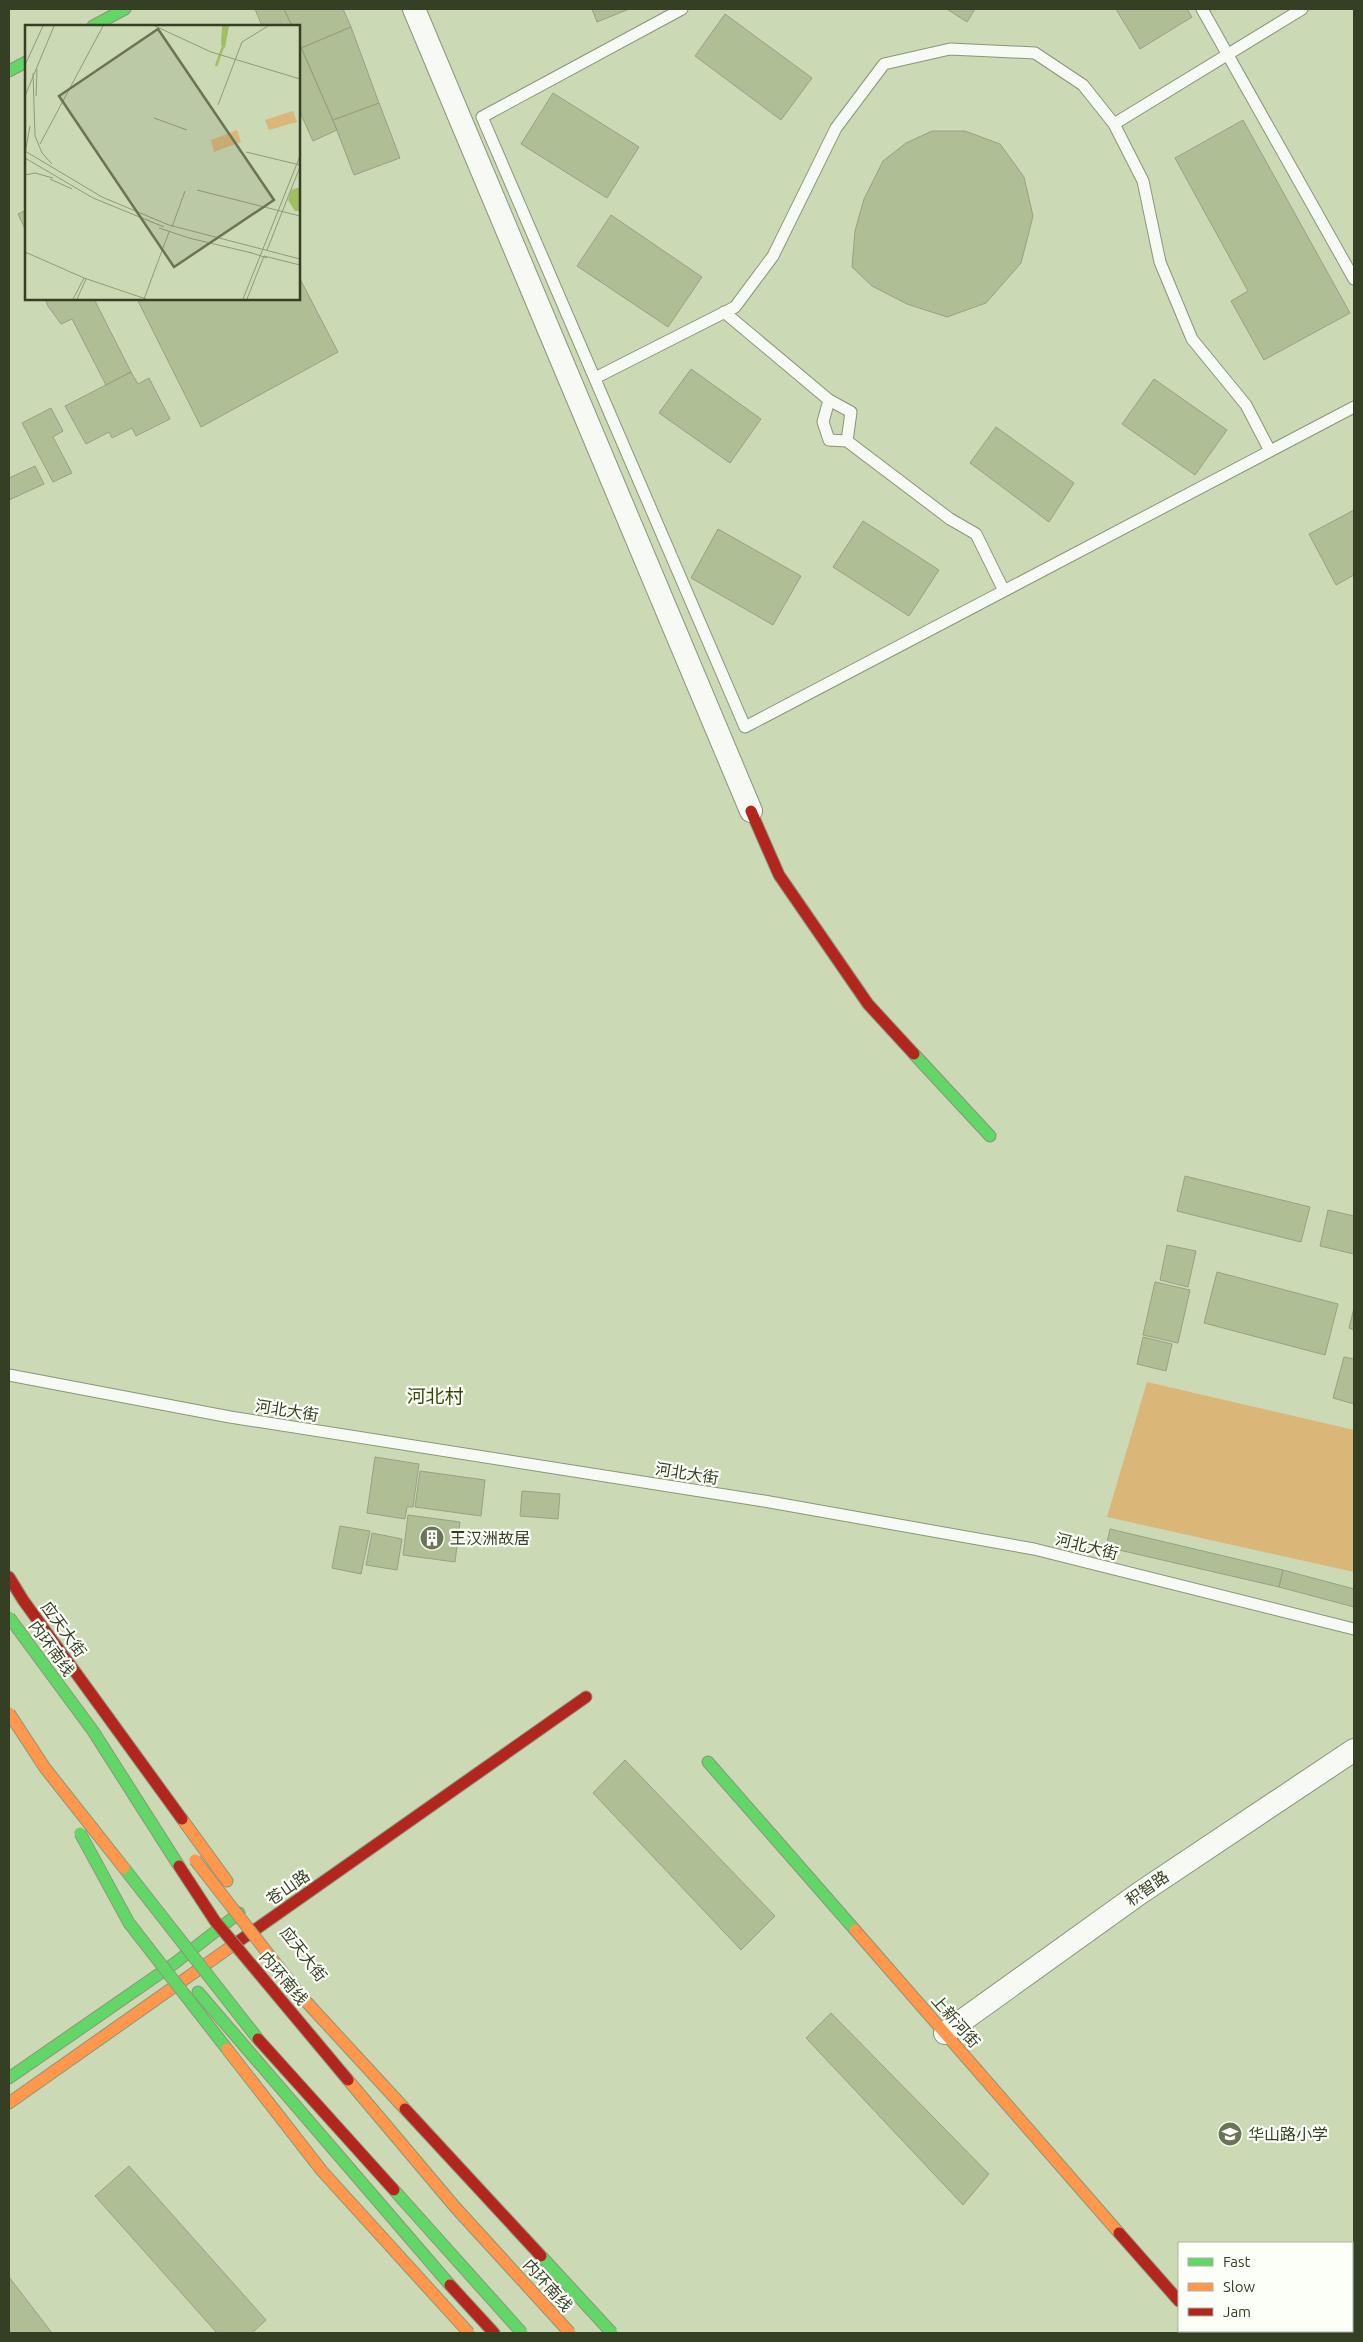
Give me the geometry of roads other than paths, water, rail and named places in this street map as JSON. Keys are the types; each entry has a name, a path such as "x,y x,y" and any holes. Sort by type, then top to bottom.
{"main road":[{"path":"95,25 125,9"},
{"path":"9,71 25,63"},
{"path":"751,811 779,875 868,1004 990,1136"},
{"name":"应天大街","path":"9,1577 23,1600 241,1899 265,1929"},
{"name":"内环南线","path":"9,1616 93,1731 215,1922 455,2207 570,2333"},
{"name":"苍山路","path":"9,2103 187,1979 265,1929 586,1697"},
{"path":"9,1713 45,1768 129,1923 322,2171 469,2333"},
{"path":"93,1731 167,1824"},
{"path":"14,1743 60,1807"},
{"name":"上新河街","path":"708,1762 1178,2300"},
{"path":"45,1768 253,2033 522,2333"},
{"path":"72,1823 135,1910"},
{"path":"185,1848 301,1996 612,2333"},
{"name":"苍山路","path":"9,2078 174,1963 241,1899"},
{"path":"158,1940 187,1979 408,2238 494,2333"},
{"name":"应天大街","path":"310,1988 468,2192 583,2319"}],"street":[{"path":"414,9 751,811"},
{"name":"积智路","path":"945,2034 1140,1893 1354,1750"}],"lane":[{"path":"682,9 482,117 745,727 1354,407"},
{"path":"1202,9 1354,279"},
{"path":"1114,124 1302,9"},
{"path":"595,378 735,306 773,256 836,128 884,64 950,49 1035,53 1083,85 1114,124 1143,181 1160,262 1192,339 1246,404 1270,451"},
{"path":"724,312 829,400 851,412 847,441"},
{"path":"829,400 823,422 829,440 847,441 950,519 976,534 1004,592"},
{"name":"河北大街","path":"9,1375 230,1417 764,1501 1034,1549 1354,1629"}],"place":[{"name":"王汉洲故居","path":"432,1538"},
{"name":"华山路小学","path":"1230,2134"}],"district":[{"name":"河北村","path":"435,1396"}]}
